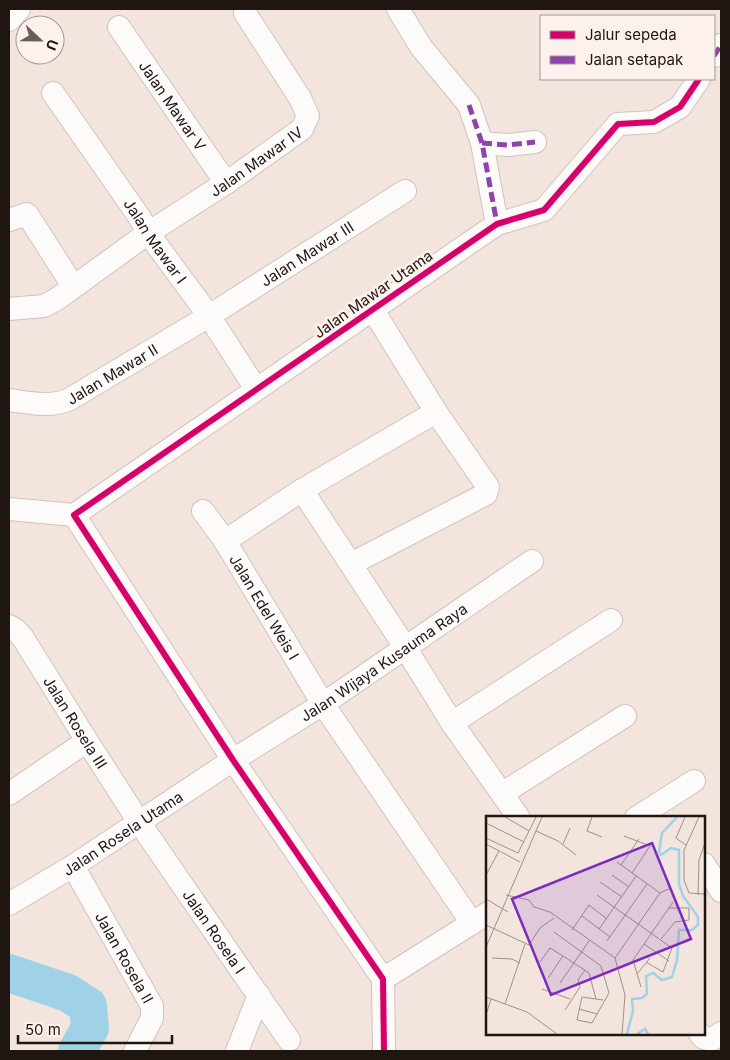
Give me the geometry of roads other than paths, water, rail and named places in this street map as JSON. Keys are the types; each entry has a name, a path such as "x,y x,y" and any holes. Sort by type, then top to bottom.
{"street":[{"path":"9,20 19,9"},
{"path":"398,9 421,47 469,106 482,143 497,224"},
{"name":"Jalan Mawar IV","path":"9,309 44,306 56,299 148,233 226,183 302,129 308,116 300,98 245,13"},
{"name":"Jalan Mawar V","path":"119,27 226,183"},
{"name":"Jalan Mawar Utama","path":"74,515 497,224 544,210 618,124 654,122 680,107 698,80"},
{"name":"Jalan Mawar I","path":"54,93 140,218 148,233 208,316 256,389"},
{"path":"482,143 508,145 535,142"},
{"name":"Jalan Mawar III","path":"208,316 405,191"},
{"path":"9,220 27,214 73,286"},
{"path":"351,564 486,494 488,487 436,412 373,310"},
{"name":"Jalan Mawar II","path":"9,400 49,405 62,403 208,316"},
{"path":"225,541 302,490 436,412"},
{"path":"302,490 405,647 452,723 518,816"},
{"path":"9,508 74,515 233,760 383,979 384,1051"},
{"name":"Jalan Edel Weis I","path":"203,511 225,541 323,704 480,918"},
{"name":"Jalan Wijaya Kusauma Raya","path":"233,760 323,704 532,561"},
{"path":"452,723 610,620"},
{"name":"Jalan Rosela III","path":"9,626 16,630 23,638 86,741 139,822"},
{"path":"502,793 625,716"},
{"path":"9,794 86,741"},
{"name":"Jalan Rosela Utama","path":"9,904 73,866 233,760"},
{"path":"643,816 668,809 694,781"},
{"name":"Jalan Rosela I","path":"139,822 289,1040"},
{"name":"Jalan Rosela II","path":"73,866 152,1006 152,1018 135,1051"},
{"path":"705,866 721,891"},
{"path":"383,979 480,918"},
{"path":"237,1051 259,995"},
{"path":"701,1035 711,1040 721,1033"}],"waterway":[{"path":"9,973 68,993 88,1006 90,1028 77,1051"}]}
